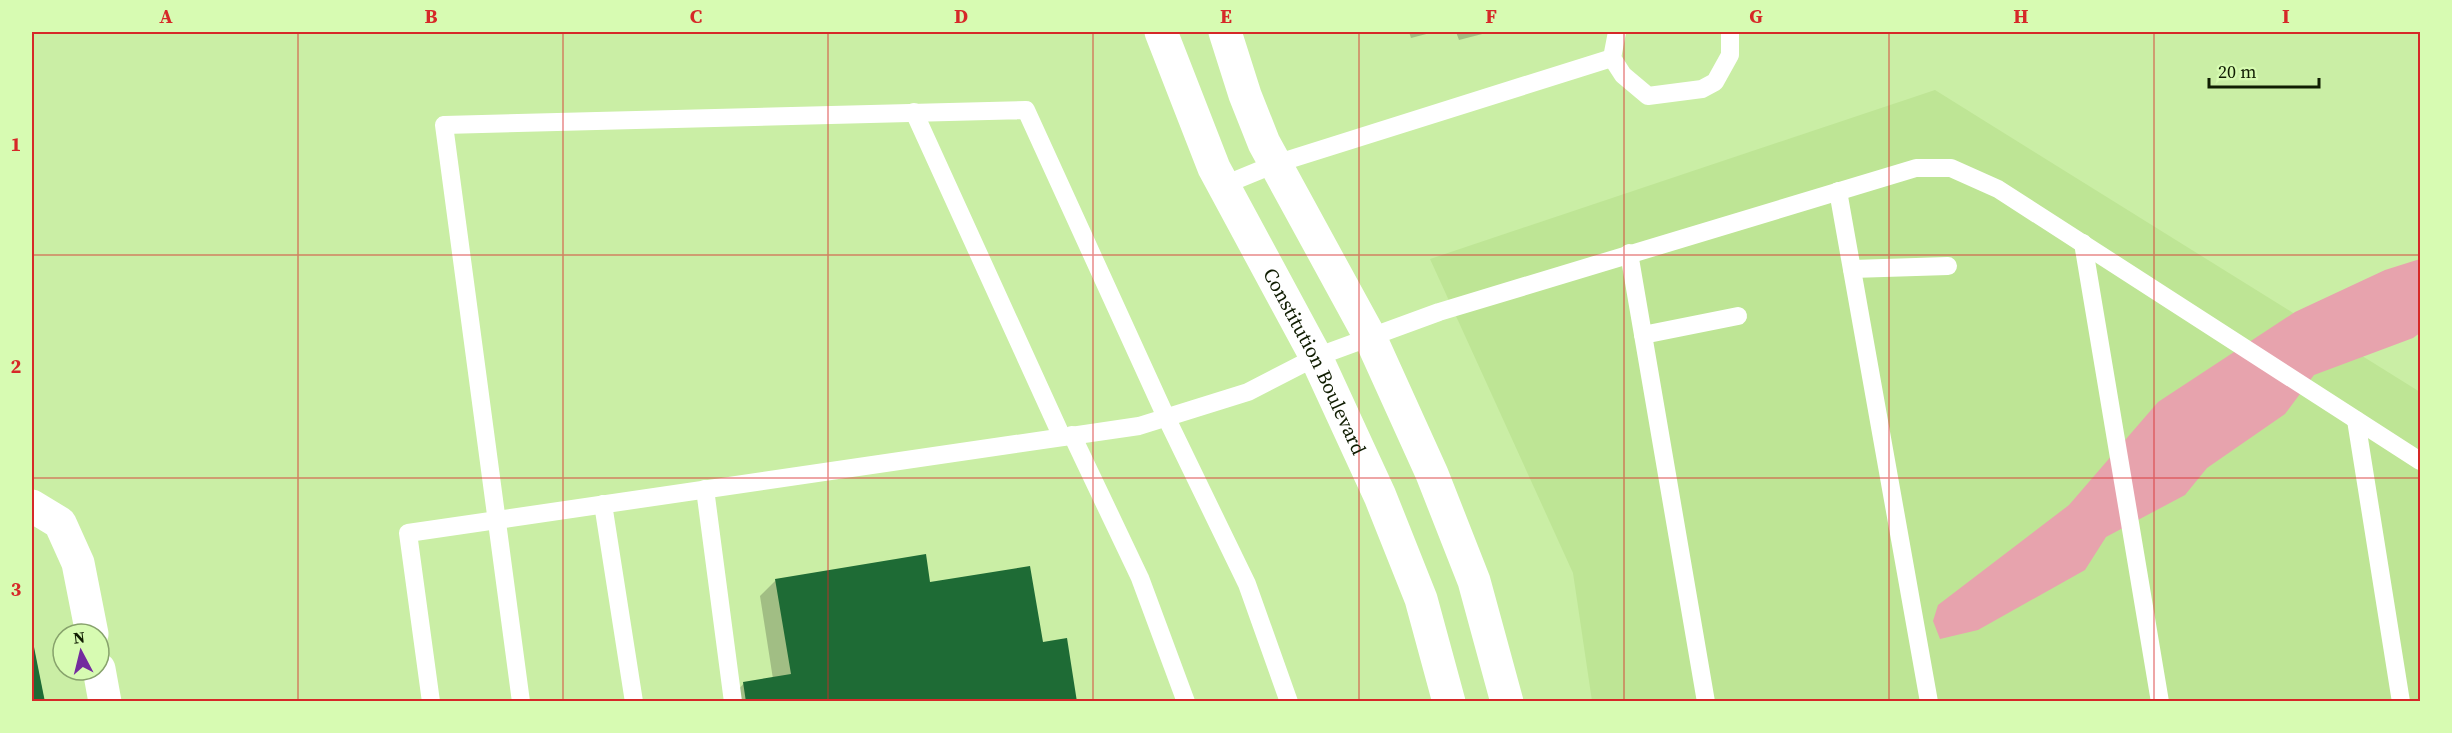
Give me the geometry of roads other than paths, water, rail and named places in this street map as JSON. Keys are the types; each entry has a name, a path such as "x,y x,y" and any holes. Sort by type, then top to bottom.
{"street":[{"name":"Constitution Boulevard","path":"1161,32 1214,168 1316,357 1366,464 1408,563 1437,653 1449,702"},
{"path":"1225,32 1245,95 1275,164 1370,337 1461,543 1488,627 1507,702"},
{"path":"32,506 60,523 78,563 90,622"},
{"path":"101,682 105,702"}],"lane":[{"path":"1617,32 1612,58 1623,75 1648,96 1702,89 1715,82 1730,55 1730,32"},
{"path":"1224,185 1275,164 1612,58"},
{"path":"521,702 444,125 1026,110 1166,417 1247,584 1289,702"},
{"path":"914,112 1067,436 1140,578 1186,702"},
{"path":"431,702 408,533 1139,426 1248,392 1316,357 1439,312 1916,168 1951,168 1998,189 2421,461"},
{"path":"1838,191 1929,702"},
{"path":"2083,243 2160,702"},
{"path":"1629,253 1706,702"},
{"path":"1852,269 1948,266"},
{"path":"1643,335 1738,316"},
{"path":"2356,420 2401,702"},
{"path":"705,489 734,702"},
{"path":"603,504 634,702"}]}
